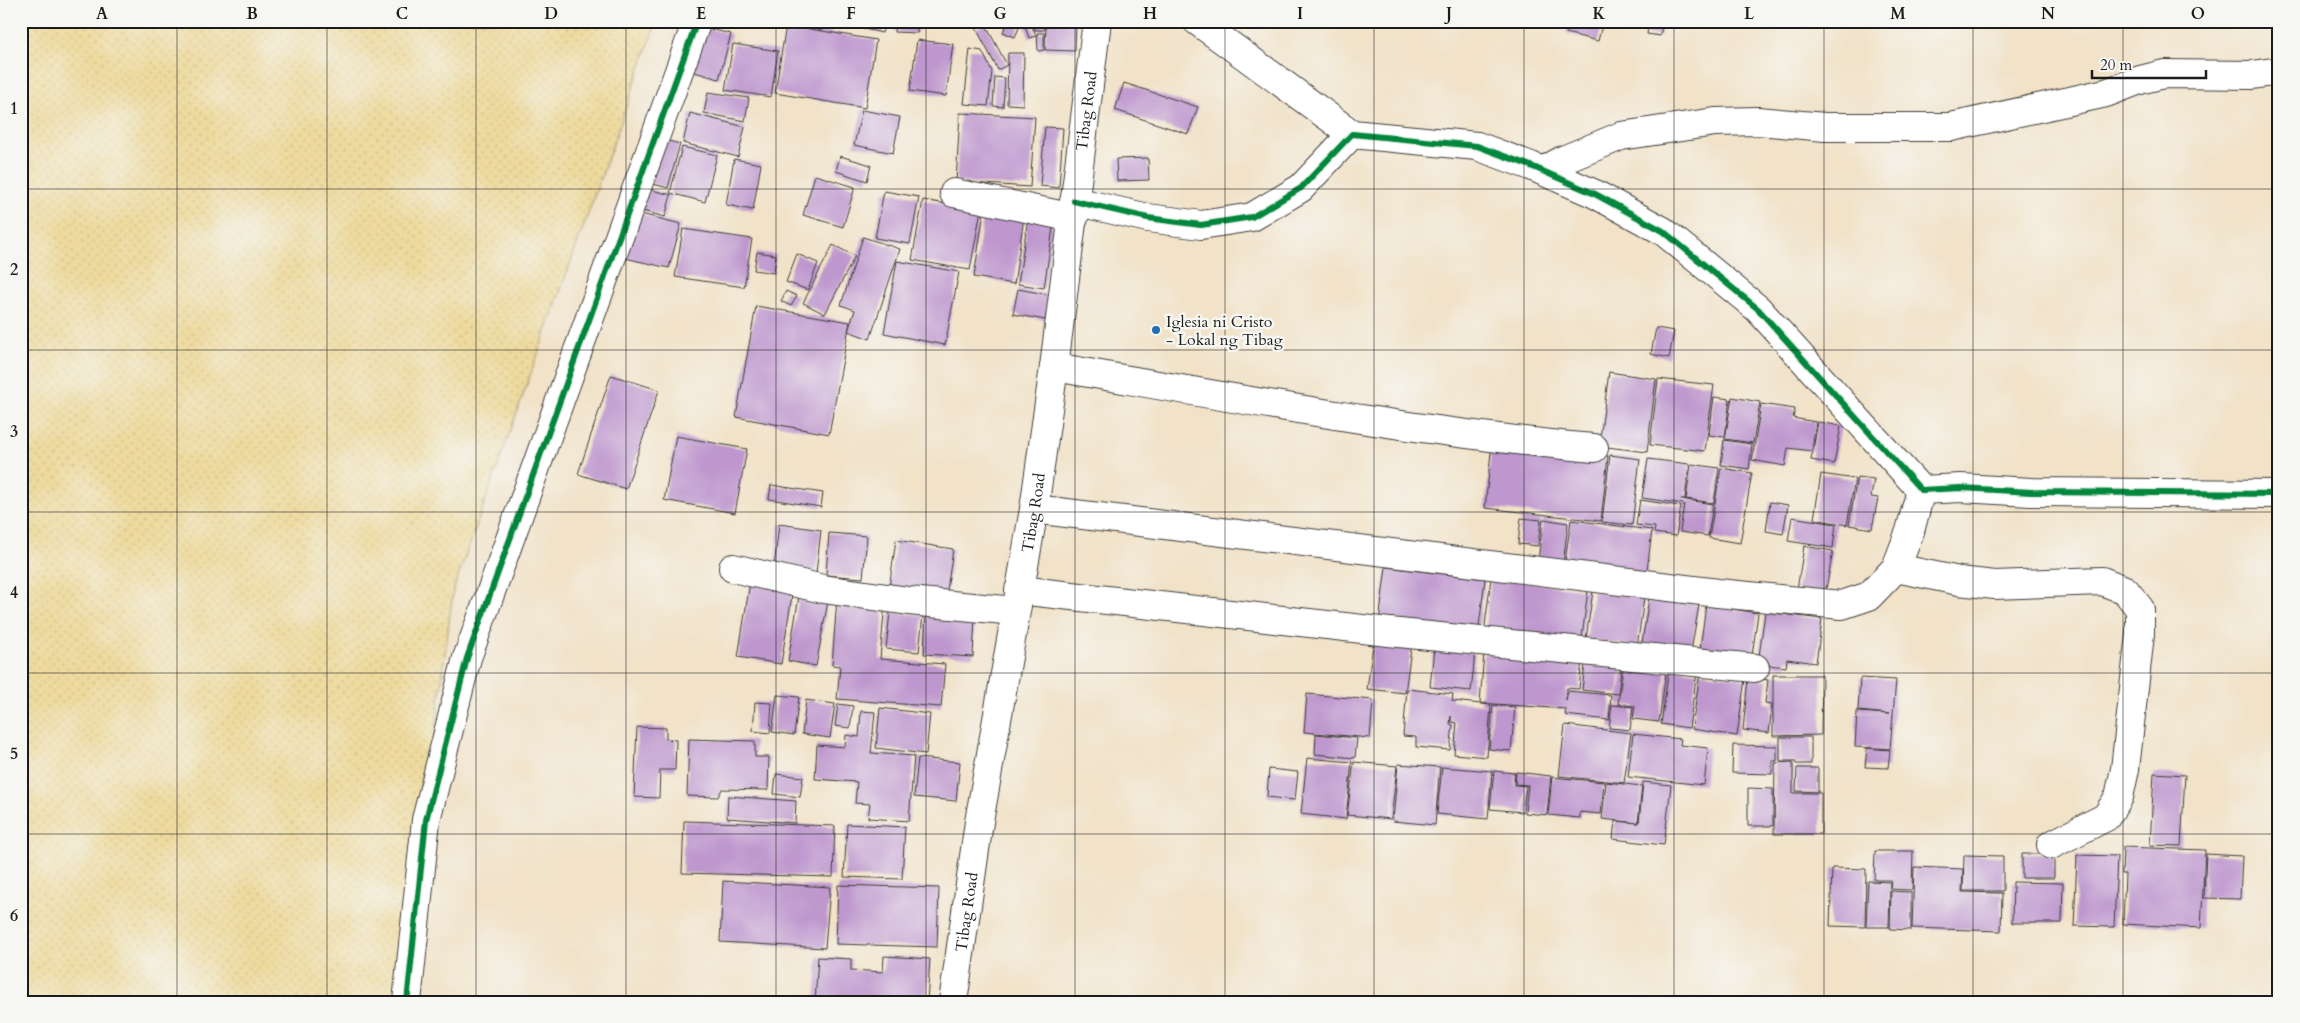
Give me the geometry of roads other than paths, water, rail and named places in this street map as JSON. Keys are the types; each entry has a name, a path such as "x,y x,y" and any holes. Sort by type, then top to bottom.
{"street":[{"path":"407,1002 426,820 467,658 697,21"},
{"name":"Tibag Road","path":"953,1002 979,822 1034,508 1054,367 1097,21"},
{"path":"1197,21 1352,134 1477,146 1543,171 1595,194 1663,231 1758,309 1921,490"},
{"path":"1543,171 1563,160 1621,136 1715,122 1758,122 1825,128 1951,127 2106,92 2164,74 2252,75 2279,71"},
{"path":"954,193 1202,226 1252,217 1301,188 1352,134"},
{"path":"1054,367 1352,418 1540,443 1594,448"},
{"path":"1921,490 1961,488 2031,492 2279,494"},
{"path":"1034,508 1708,592 1842,604 1869,596 1896,568 1910,531 1921,490"},
{"path":"733,568 823,589 909,601 1017,601 1389,632 1755,668"},
{"path":"1896,568 1959,581 1995,586 2102,582 2125,590 2140,608 2140,634 2126,760 2119,797 2106,817 2051,844"}],"place":[{"name":"Iglesia ni Cristo - Lokal ng Tibag","path":"1156,330"}]}
